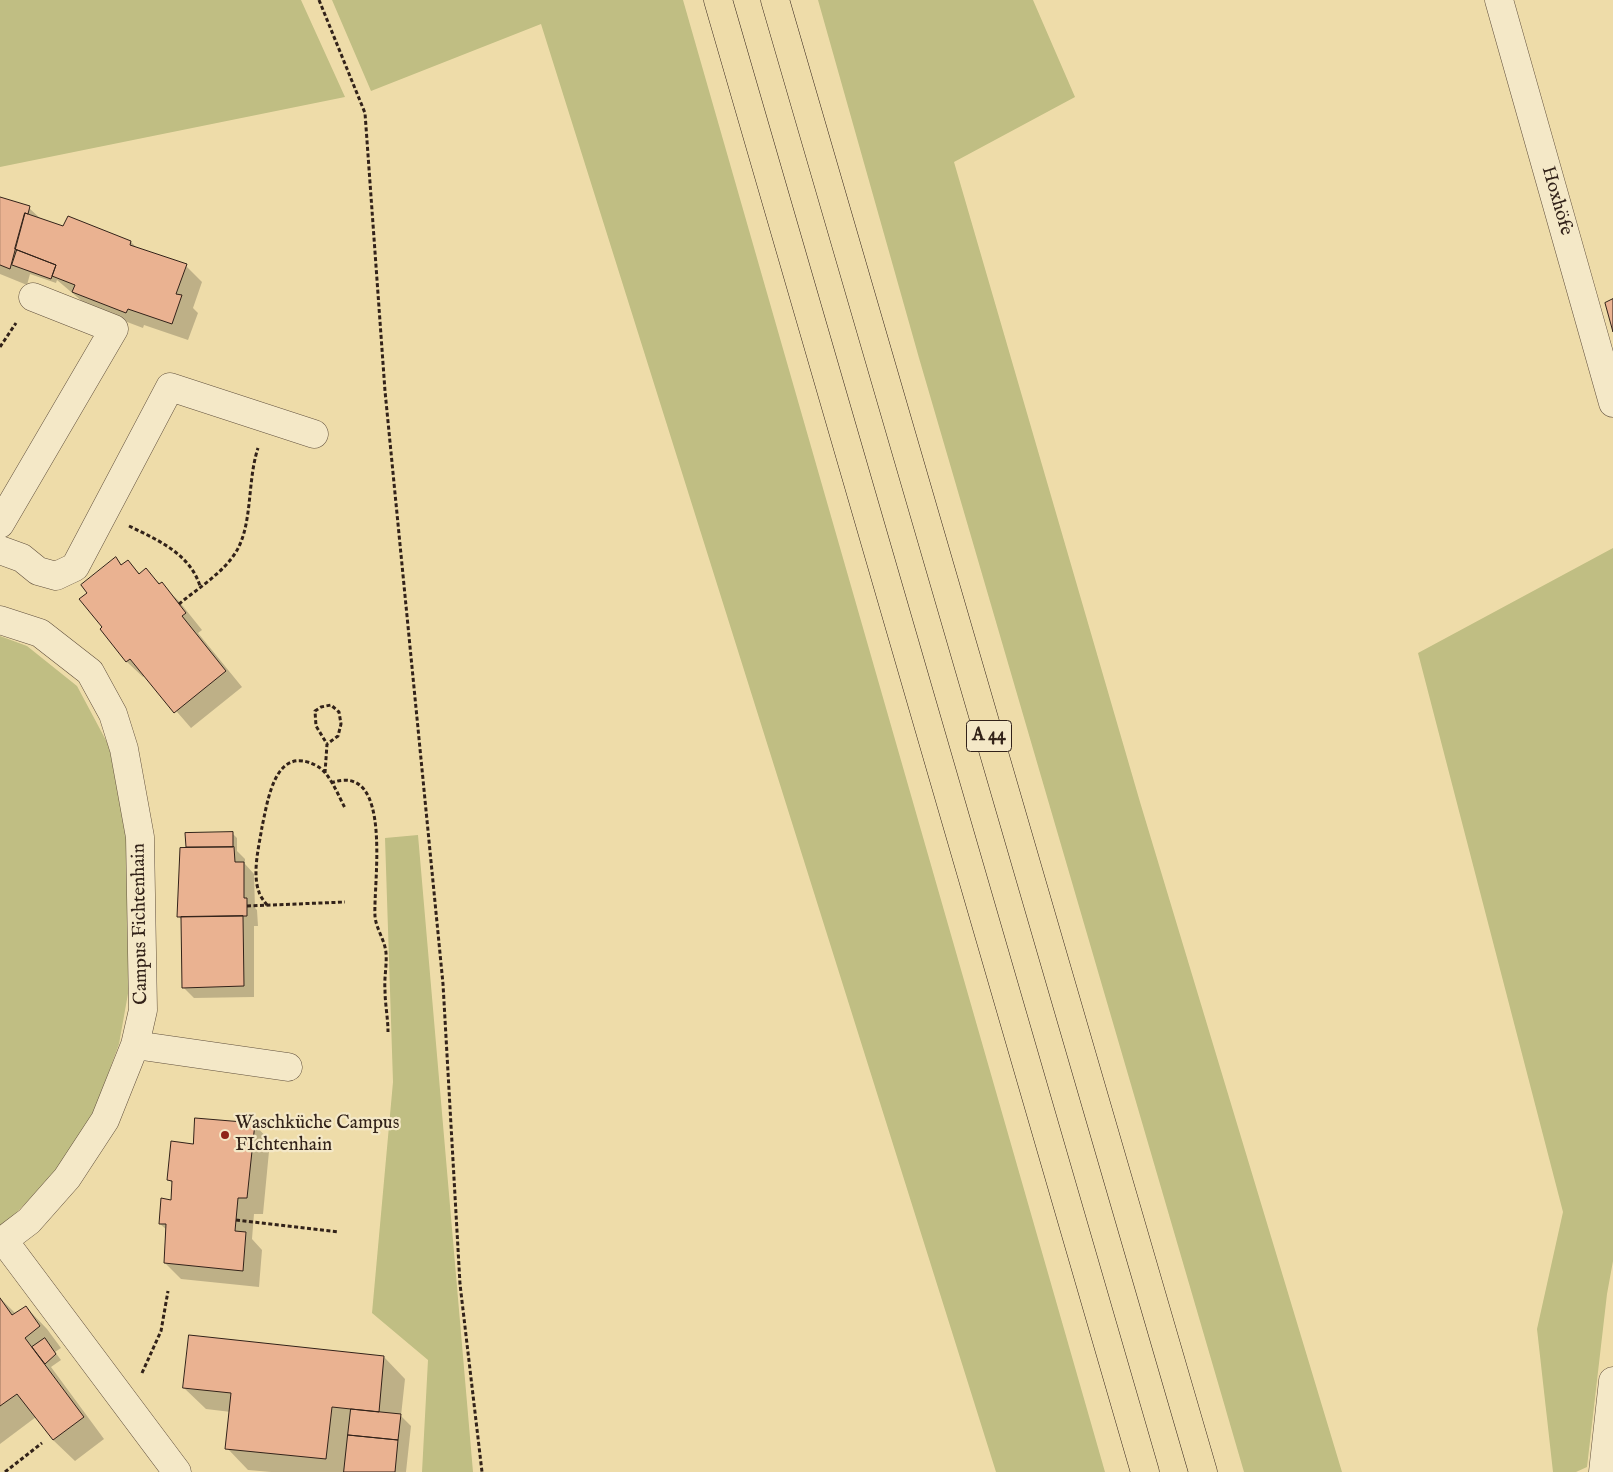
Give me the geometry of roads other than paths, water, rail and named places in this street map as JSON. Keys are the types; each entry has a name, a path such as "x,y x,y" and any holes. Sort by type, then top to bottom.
{"highway":[{"path":"718,0 1145,1472"},
{"name":"A 44","path":"775,0 1203,1472"}],"street":[{"name":"Hoxhöfe","path":"1499,0 1613,403"},
{"path":"0,524 114,329 33,297"},
{"path":"0,550 22,558 38,571 56,576 75,567 170,386 314,434"},
{"name":"Campus Fichtenhain","path":"0,620 40,633 90,672 113,714 124,749 140,837 144,1010 135,1045 105,1120 67,1178 29,1221 2,1242"},
{"path":"135,1045 288,1067"},
{"path":"2,1242 177,1472"},
{"path":"1603,1472 1613,1380"}],"place":[{"name":"Waschküche Campus FIchtenhain","path":"225,1135"}]}
